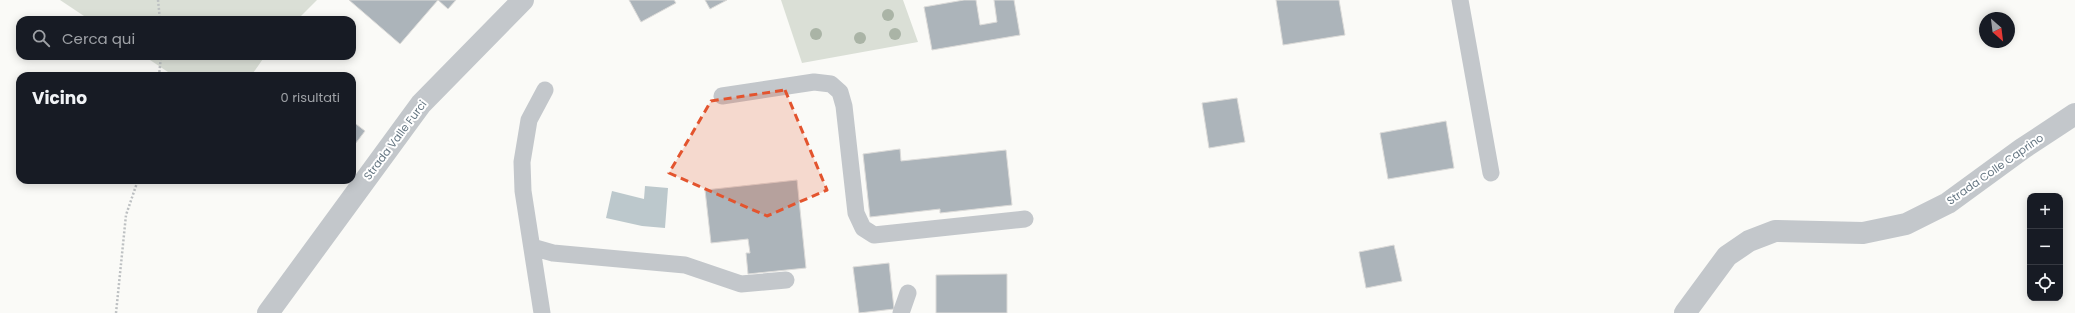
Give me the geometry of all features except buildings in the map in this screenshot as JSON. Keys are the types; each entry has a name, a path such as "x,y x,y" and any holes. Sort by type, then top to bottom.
{"street":[{"name":"Strada Valle Furci","path":"268,313 421,104 523,0"},
{"name":"Strada Colle Caprino","path":"1685,313 1727,256 1749,241 1775,231 1864,233 1906,224 1948,203 2022,149 2075,114"}],"lane":[{"path":"1460,0 1491,173"},
{"path":"722,96 814,82 831,84 840,92 844,106 856,213 863,228 874,235 1025,219"},
{"path":"542,313 523,192 522,162 529,120 545,90"},
{"path":"532,247 559,253 685,265 741,284 786,280"},
{"path":"902,313 908,293"}],"path":[{"path":"158,0 160,16"},
{"path":"159,72 161,60"},
{"path":"116,313 126,215 137,184"}],"highlighted area":[{"path":"785,90 827,190 767,216 669,173 711,101"}],"shaded area":[{"path":"60,0 317,0 301,16 84,16"},
{"path":"781,0 903,0 918,42 802,63"},
{"path":"150,60 262,60 254,72 168,72"},
{"path":"645,186 668,188 665,228 642,226 606,218 612,191 644,199"}]}
